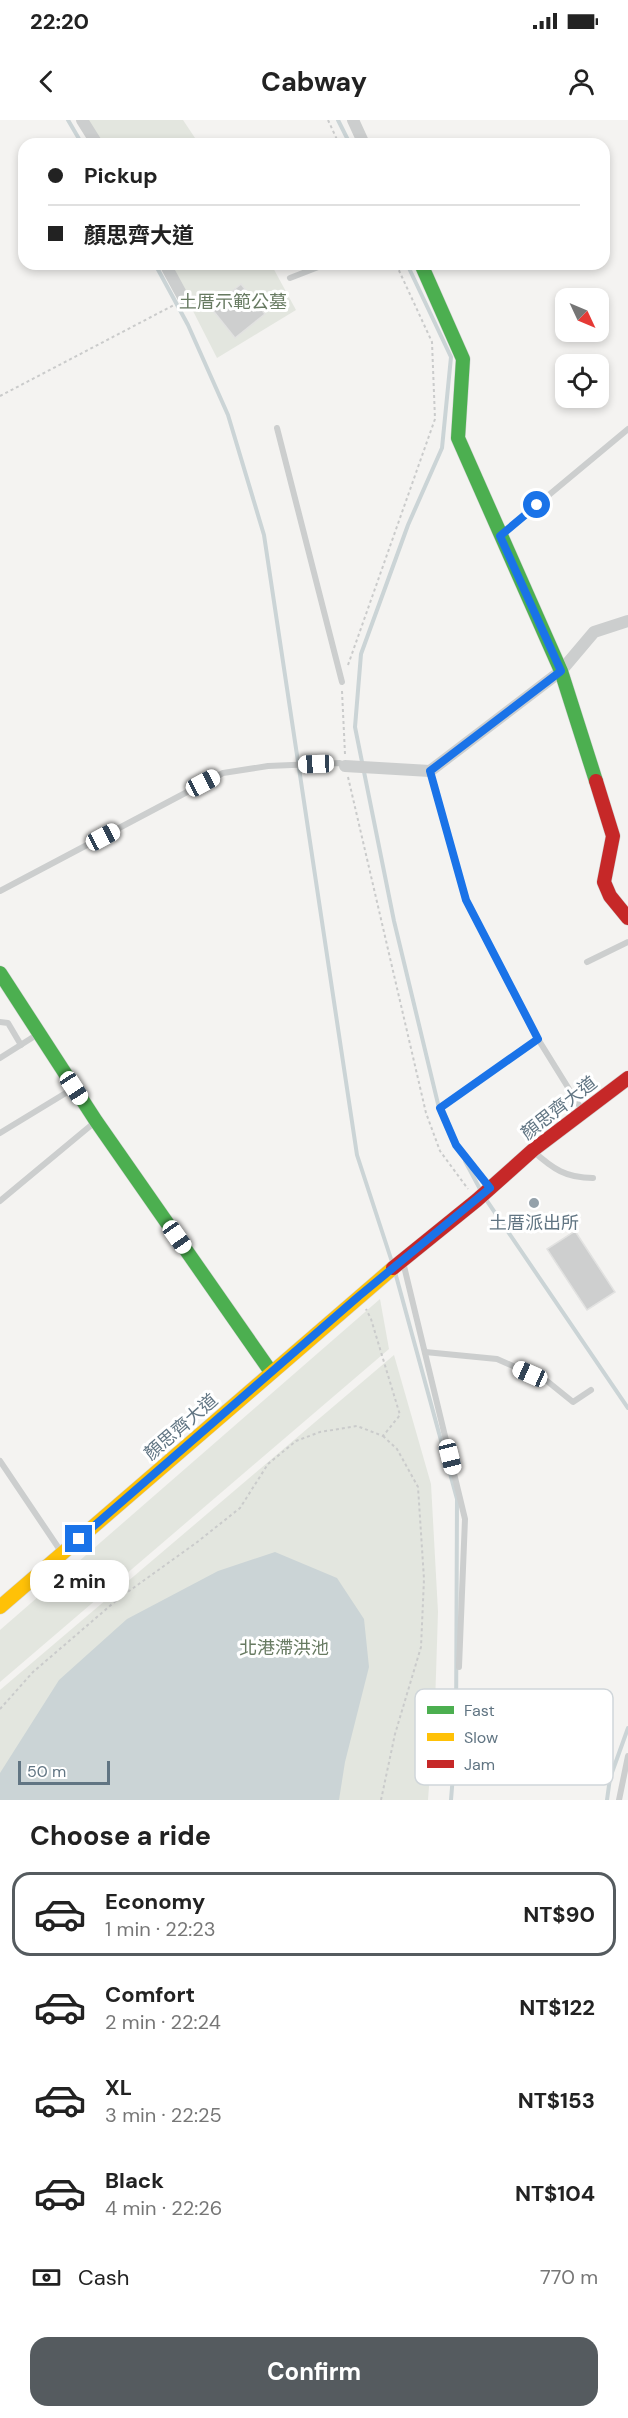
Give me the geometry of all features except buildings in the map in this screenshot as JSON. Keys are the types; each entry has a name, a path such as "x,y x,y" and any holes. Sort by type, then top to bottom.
{"street":[{"path":"82,120 93,138"},
{"path":"353,120 361,138"},
{"path":"168,270 184,299"},
{"path":"424,270 463,359 458,438 561,671 614,836 604,882 610,896 628,918"},
{"path":"345,766 430,771 561,671 594,632 628,621"},
{"path":"0,973 96,1121 271,1372"},
{"name":"顏思齊大道","path":"0,1607 359,1296 477,1200 533,1150 628,1078"}],"lane":[{"path":"290,278 311,270"},
{"path":"277,428 342,682"},
{"path":"500,536 628,429"},
{"path":"0,891 223,772 268,766 340,763 345,766"},
{"path":"430,771 466,900 538,1039 583,1111"},
{"path":"587,962 628,942"},
{"path":"0,1022 8,1023 21,1045"},
{"path":"0,1058 39,1033"},
{"path":"490,1188 456,1145 440,1108 538,1039"},
{"path":"0,1133 74,1088"},
{"path":"0,1202 96,1121"},
{"path":"533,1150 550,1166 575,1178 593,1178"},
{"path":"403,1261 465,1519 459,1668"},
{"path":"425,1352 497,1359 547,1381 573,1402 591,1390"},
{"path":"0,1461 62,1554"},
{"path":"619,1800 628,1756"}],"path":[{"path":"328,120 336,138"},
{"path":"399,270 432,342 435,419 342,682 345,766 426,1113 440,1151 477,1200"},
{"path":"0,396 184,299"},
{"path":"359,1296 371,1319 400,1415 383,1436"},
{"path":"0,1709 33,1672 118,1599 240,1508 268,1464 296,1441 320,1432 357,1426 383,1436 398,1449 418,1487 424,1579 422,1647 395,1734 381,1800"}],"green space":[{"path":"86,120 183,120 195,138 97,138"},
{"name":"土厝示範公墓","path":"172,270 274,270 296,310 217,358"},
{"path":"380,1299 389,1349 0,1682 0,1630"},
{"name":"北港滯洪池","path":"394,1355 431,1484 438,1612 436,1689 415,1689 415,1785 429,1785 428,1800 0,1800 0,1690"}],"shaded area":[{"path":"275,1552 337,1578 364,1619 369,1667 345,1762 339,1800 0,1800 0,1773 59,1680 127,1619 218,1571"}],"waterway":[{"path":"68,120 78,138"},
{"path":"338,120 347,138"},
{"path":"158,270 188,325 228,415 264,535 357,1155 392,1262"},
{"path":"410,270 451,357 442,448 408,525 361,654 355,727 394,921 439,1108"},
{"path":"465,1161 481,1191"},
{"path":"485,1198 628,1408"},
{"path":"395,1272 457,1499 456,1689"},
{"path":"613,1770 628,1728"},
{"path":"451,1800 452,1785"},
{"path":"607,1800 609,1785"}],"traffic: fast":[{"path":"424,270 463,359 458,438 561,671 596,781"},
{"path":"0,973 96,1121 271,1372"}],"traffic: slow":[{"path":"0,1607 393,1268"}],"traffic: jam":[{"path":"596,781 613,836 604,882 610,896 628,918"},
{"path":"393,1268 477,1200 533,1150 628,1078"}],"place":[{"name":"土厝派出所","path":"534,1203"}],"route":[{"path":"79,1539 359,1296 490,1188 456,1145 440,1108 538,1039 466,900 430,771 561,671 500,536 537,505"}]}
